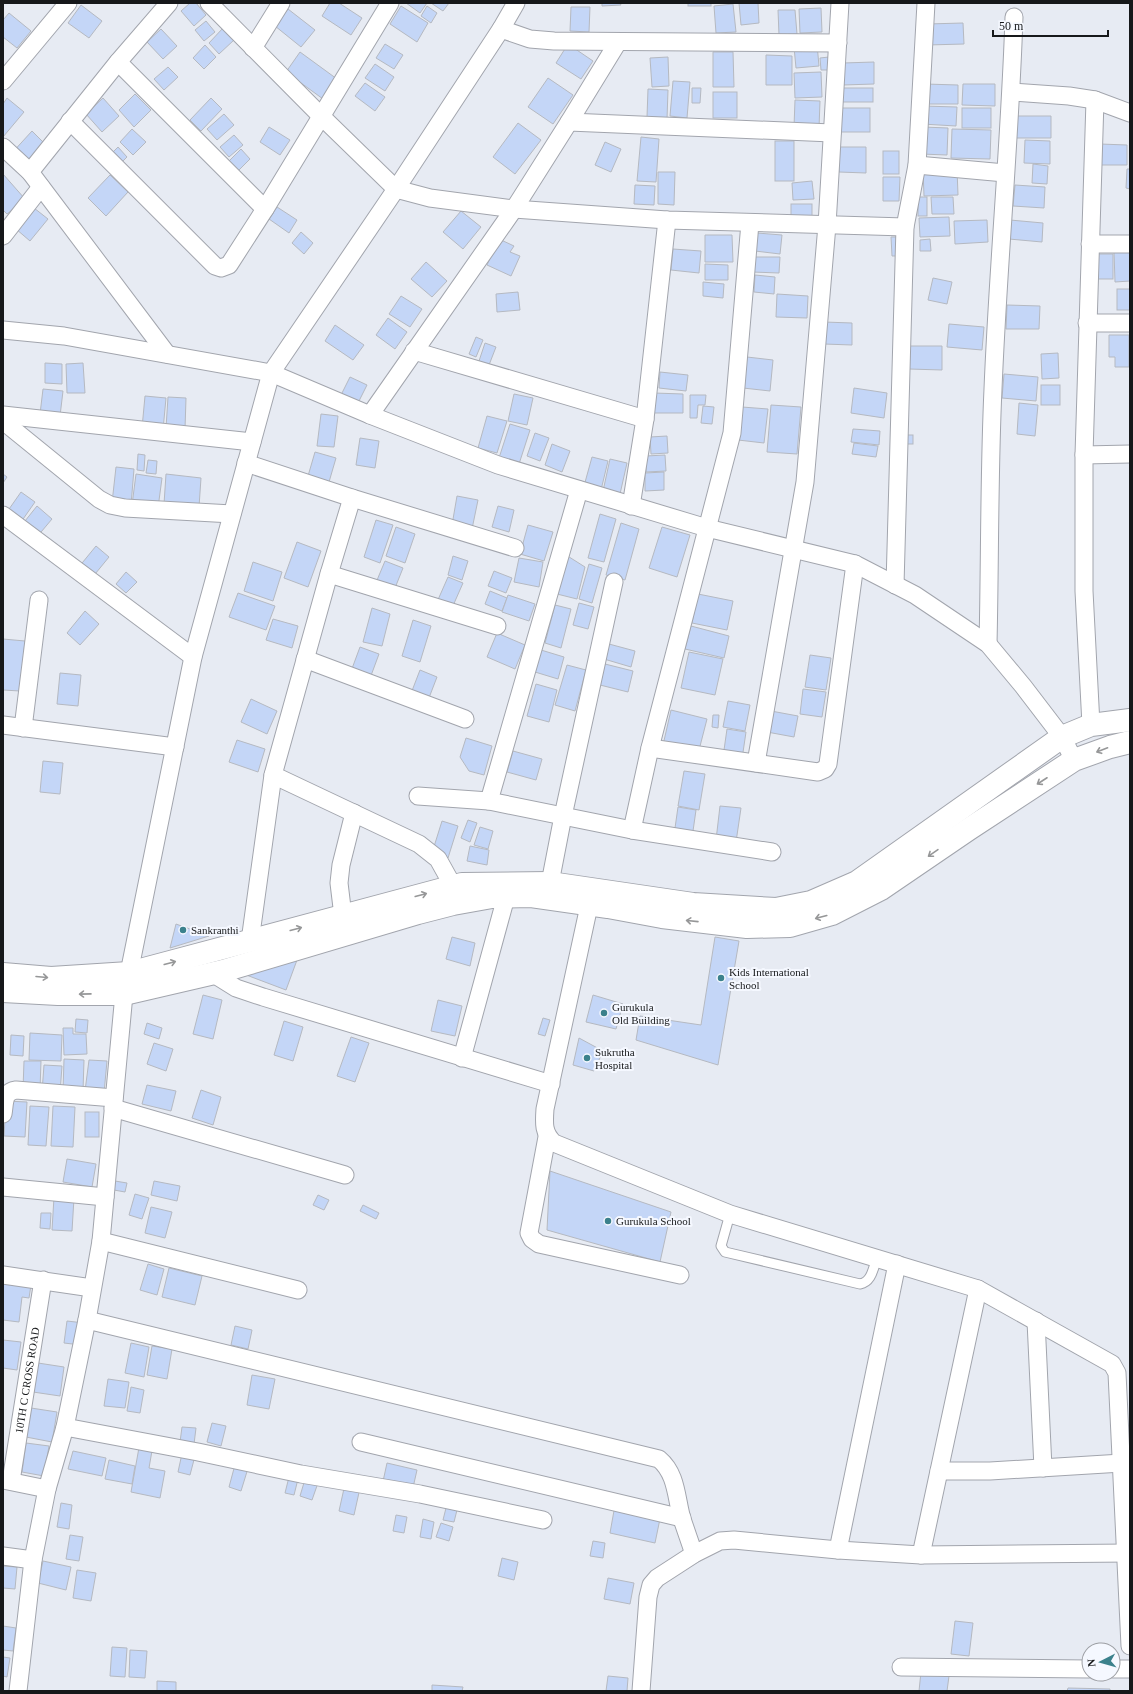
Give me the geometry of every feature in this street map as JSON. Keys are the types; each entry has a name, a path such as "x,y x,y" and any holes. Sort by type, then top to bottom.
{"street":[{"path":"3,81 68,3"},
{"path":"30,172 118,62 170,3"},
{"path":"209,3 396,189 430,198 514,209 667,220 905,227"},
{"path":"253,48 281,3"},
{"path":"70,121 215,266 221,268 228,264 265,209 390,3"},
{"path":"18,1691 33,1560 47,1489 65,1427 88,1320 92,1288 102,1241 124,994 193,657 271,373 396,189 501,29 516,3"},
{"path":"756,763 792,548 805,482 827,225 840,3"},
{"path":"895,586 905,227 917,165 926,3"},
{"path":"988,644 993,390 1005,173 1012,92 1014,17"},
{"path":"501,29 530,39 618,42 838,43"},
{"path":"370,415 514,209 618,42"},
{"path":"118,62 265,209"},
{"path":"1012,92 1069,96 1095,100 1130,113"},
{"path":"1091,725 1084,591 1084,455 1095,100"},
{"path":"569,122 832,133"},
{"path":"3,147 30,172 167,354"},
{"path":"917,165 1005,173"},
{"path":"3,236 41,187"},
{"path":"631,506 645,419 667,220"},
{"path":"632,830 650,748 732,433 750,223"},
{"path":"1090,244 1130,244"},
{"path":"1087,323 1130,323"},
{"path":"3,330 64,336 271,373 370,415 498,465 707,528 855,564 915,596 988,644 1062,737 1074,760"},
{"path":"414,351 645,419"},
{"path":"3,415 252,442"},
{"path":"3,421 99,499 110,505 125,508 232,514"},
{"path":"1084,455 1130,454"},
{"path":"246,463 352,498 515,548"},
{"path":"488,801 579,490"},
{"path":"250,941 273,775 329,574 352,498"},
{"path":"3,514 193,657"},
{"path":"650,748 818,772 825,769 828,764 855,564"},
{"path":"329,574 497,626"},
{"path":"550,882 614,582"},
{"path":"23,728 39,600"},
{"path":"305,659 465,719"},
{"path":"3,991 58,994 124,994 212,973 453,904 492,897 591,896 776,909 811,902 857,882 1062,737 1091,725 1130,720"},
{"path":"3,725 175,747"},
{"path":"3,974 51,978 129,973 462,884 550,882 662,917 747,927 790,926 832,914 881,889 968,829 1074,760 1110,747 1130,742"},
{"path":"273,775 419,844 438,859 453,886"},
{"path":"418,796 488,801 632,830 772,852"},
{"path":"343,916 339,883 341,865 354,813"},
{"path":"591,896 545,1108 544,1127 547,1137 529,1233 532,1239 539,1244 680,1275"},
{"path":"462,1058 506,897"},
{"path":"212,973 236,988 263,997 551,1084"},
{"path":"3,1114 6,1089 114,1103 346,1175"},
{"path":"547,1137 554,1143 730,1214 978,1289 1112,1364 1117,1373 1125,1467 1130,1646"},
{"path":"3,1186 105,1197"},
{"path":"102,1241 298,1290"},
{"path":"838,1550 897,1264"},
{"path":"3,1275 92,1288"},
{"name":"10TH C CROSS ROAD","path":"7,1481 43,1280"},
{"path":"921,1555 978,1289"},
{"path":"88,1320 660,1459 666,1465 673,1477 682,1518 694,1554"},
{"path":"1036,1321 1043,1468"},
{"path":"65,1427 198,1452 301,1474 420,1494 543,1520"},
{"path":"362,1442 682,1518"},
{"path":"939,1471 1125,1467"},
{"path":"7,1481 47,1489"},
{"path":"641,1691 648,1597 651,1585 657,1578 694,1554 720,1541 734,1540 838,1550 921,1555 1128,1553"},
{"path":"3,1556 33,1560"},
{"path":"900,1667 1081,1668"}],"lane":[{"path":"730,1214 722,1246 725,1252 860,1284 869,1280 877,1258"}],"building":[{"path":"190,3 196,3 206,15 194,26 181,11"},
{"path":"330,3 339,3 362,18 351,35 322,16"},
{"path":"406,3 427,3 420,13"},
{"path":"431,3 449,3 443,11"},
{"path":"602,3 620,3 621,5 602,6"},
{"path":"688,3 711,3 711,6 688,6"},
{"path":"739,3 758,3 759,23 741,25"},
{"path":"733,4 736,32 716,33 714,6"},
{"path":"81,5 102,21 89,38 68,23"},
{"path":"401,6 428,23 417,42 390,24"},
{"path":"427,6 437,13 431,23 421,16"},
{"path":"571,7 590,7 589,32 570,31"},
{"path":"821,8 822,32 800,33 799,9"},
{"path":"288,9 315,30 301,47 275,26"},
{"path":"778,10 795,10 797,34 779,35"},
{"path":"9,13 31,31 17,48 3,37 3,20"},
{"path":"206,21 215,32 204,41 195,30"},
{"path":"963,23 964,44 927,45 927,24"},
{"path":"223,28 234,40 219,54 209,43"},
{"path":"161,29 177,46 163,59 147,42"},
{"path":"385,44 403,55 394,69 376,58"},
{"path":"568,44 593,61 581,79 556,63"},
{"path":"817,44 819,66 796,68 794,47"},
{"path":"205,45 216,57 204,69 193,58"},
{"path":"300,52 337,79 323,99 286,72"},
{"path":"713,52 733,52 734,87 713,87"},
{"path":"766,55 792,56 792,85 766,85"},
{"path":"668,57 669,86 652,87 650,58"},
{"path":"829,57 830,70 821,70 820,58"},
{"path":"874,62 874,84 843,85 843,63"},
{"path":"375,64 394,77 385,91 365,78"},
{"path":"168,67 178,77 164,90 154,79"},
{"path":"821,72 822,97 795,98 794,73"},
{"path":"548,78 573,95 553,124 528,107"},
{"path":"673,81 690,82 687,118 670,116"},
{"path":"365,83 385,97 375,111 355,96"},
{"path":"925,84 958,85 958,104 925,104"},
{"path":"963,84 995,84 995,106 962,105"},
{"path":"692,88 701,88 700,103 692,103"},
{"path":"841,88 873,88 873,102 841,102"},
{"path":"648,89 668,90 667,119 647,117"},
{"path":"713,92 737,92 737,118 713,118"},
{"path":"135,94 151,110 134,127 119,110"},
{"path":"7,98 24,112 3,137 3,104"},
{"path":"103,98 119,116 102,132 86,114"},
{"path":"211,98 222,109 201,131 190,120"},
{"path":"795,100 820,101 819,128 794,127"},
{"path":"923,106 957,107 956,126 922,124"},
{"path":"841,108 870,108 870,132 841,132"},
{"path":"962,108 991,108 991,128 962,128"},
{"path":"224,114 234,125 217,140 207,129"},
{"path":"1016,116 1051,116 1051,138 1015,138"},
{"path":"518,123 541,140 515,174 493,157"},
{"path":"269,127 290,140 280,155 260,142"},
{"path":"923,127 948,128 947,155 921,154"},
{"path":"132,129 146,142 133,155 120,142"},
{"path":"952,129 991,130 990,159 951,158"},
{"path":"32,131 48,147 27,169 11,154"},
{"path":"234,135 243,145 229,157 220,147"},
{"path":"641,137 659,139 656,182 637,181"},
{"path":"1025,140 1050,141 1050,164 1024,163"},
{"path":"775,141 794,141 794,181 775,181"},
{"path":"605,142 621,149 611,172 595,165"},
{"path":"1100,144 1127,145 1127,165 1100,165"},
{"path":"118,147 127,157 120,164 111,154"},
{"path":"839,147 866,147 866,173 839,172"},
{"path":"241,149 250,159 238,171 229,161"},
{"path":"883,151 899,151 899,174 883,174"},
{"path":"1033,164 1048,166 1047,184 1032,183"},
{"path":"957,169 958,195 924,196 923,170"},
{"path":"1127,169 1130,169 1130,189 1126,188"},
{"path":"658,172 675,172 674,205 658,204"},
{"path":"3,174 25,199 7,214 3,210"},
{"path":"110,175 128,192 106,216 88,198"},
{"path":"883,177 900,177 899,201 883,201"},
{"path":"812,181 814,199 793,200 792,183"},
{"path":"635,185 655,186 654,205 634,204"},
{"path":"1015,185 1045,187 1044,208 1013,206"},
{"path":"918,197 927,197 927,216 918,216"},
{"path":"931,197 953,197 954,214 932,214"},
{"path":"791,204 812,204 812,220 791,220"},
{"path":"277,207 297,220 289,233 269,219"},
{"path":"34,208 48,219 30,241 16,229"},
{"path":"461,211 481,227 463,249 443,232"},
{"path":"949,217 950,236 920,237 919,218"},
{"path":"987,220 988,242 955,244 954,221"},
{"path":"1010,220 1043,223 1042,242 1009,239"},
{"path":"301,232 313,243 304,254 292,243"},
{"path":"757,233 782,235 780,254 755,251"},
{"path":"705,235 732,235 733,262 705,262"},
{"path":"891,237 902,237 902,256 892,256"},
{"path":"499,239 514,246 510,252 520,256 511,276 487,265"},
{"path":"930,239 931,251 920,251 920,240"},
{"path":"673,249 701,251 699,273 671,270"},
{"path":"1130,251 1130,281 1115,282 1114,252"},
{"path":"1094,254 1113,254 1113,279 1094,279"},
{"path":"753,257 780,257 779,273 752,272"},
{"path":"426,262 447,281 432,297 411,279"},
{"path":"705,264 728,265 728,280 705,280"},
{"path":"755,275 775,277 774,294 754,292"},
{"path":"933,278 952,282 947,304 928,300"},
{"path":"703,282 724,284 723,298 703,296"},
{"path":"1117,289 1130,289 1130,310 1117,310"},
{"path":"518,292 520,310 497,312 496,294"},
{"path":"777,294 808,296 807,318 776,317"},
{"path":"401,296 422,309 410,327 389,314"},
{"path":"1007,305 1040,306 1039,329 1006,329"},
{"path":"388,318 407,332 395,349 376,335"},
{"path":"824,322 852,323 852,345 824,344"},
{"path":"949,324 984,327 982,350 947,347"},
{"path":"335,325 364,345 353,360 325,341"},
{"path":"1109,335 1129,335 1129,367 1115,367 1115,357 1109,357"},
{"path":"476,337 483,340 476,357 469,354"},
{"path":"485,343 496,347 489,365 479,361"},
{"path":"909,346 942,346 942,370 909,369"},
{"path":"1058,353 1059,378 1042,379 1041,354"},
{"path":"747,357 773,360 770,391 743,388"},
{"path":"45,363 62,364 62,384 45,383"},
{"path":"83,363 85,393 67,393 66,364"},
{"path":"660,372 688,375 686,391 659,388"},
{"path":"1004,374 1038,377 1036,401 1002,398"},
{"path":"350,377 367,385 357,405 340,397"},
{"path":"1041,385 1060,385 1060,405 1041,405"},
{"path":"854,388 887,393 884,418 851,413"},
{"path":"43,389 63,391 60,416 40,414"},
{"path":"654,393 683,394 683,413 654,413"},
{"path":"514,394 533,398 527,425 508,421"},
{"path":"690,395 706,395 705,405 698,405 697,418 690,418"},
{"path":"145,396 166,398 163,430 142,428"},
{"path":"168,397 186,398 185,429 166,428"},
{"path":"1019,403 1038,405 1035,436 1017,434"},
{"path":"771,405 801,407 797,454 767,452"},
{"path":"703,406 714,407 712,424 701,423"},
{"path":"742,407 768,409 764,443 738,440"},
{"path":"321,414 338,416 334,447 317,446"},
{"path":"487,416 507,421 497,453 478,448"},
{"path":"510,424 530,430 519,464 499,458"},
{"path":"853,429 880,431 879,445 851,442"},
{"path":"535,433 549,438 540,461 527,456"},
{"path":"905,435 913,435 913,444 905,444"},
{"path":"667,436 668,453 651,454 650,437"},
{"path":"360,438 379,441 375,468 356,465"},
{"path":"854,443 878,446 876,457 852,454"},
{"path":"552,444 570,451 562,472 545,465"},
{"path":"315,452 336,458 329,482 308,476"},
{"path":"138,454 145,455 144,471 137,470"},
{"path":"665,455 666,471 646,472 646,456"},
{"path":"592,457 608,461 601,490 584,486"},
{"path":"610,459 627,463 620,494 603,491"},
{"path":"148,460 157,461 156,474 146,473"},
{"path":"116,467 134,469 131,505 112,503"},
{"path":"664,472 664,490 645,491 645,473"},
{"path":"3,474 7,477 3,483"},
{"path":"136,474 162,478 158,508 132,505"},
{"path":"166,474 201,478 199,507 164,504"},
{"path":"21,492 35,502 21,522 7,512"},
{"path":"457,496 478,500 472,529 452,525"},
{"path":"37,506 52,519 36,538 21,526"},
{"path":"498,506 514,510 509,532 492,527"},
{"path":"600,514 616,519 604,562 588,558"},
{"path":"376,520 393,525 380,563 364,557"},
{"path":"621,523 639,529 625,580 606,575"},
{"path":"528,525 553,532 544,561 520,554"},
{"path":"396,527 415,534 405,563 386,556"},
{"path":"662,527 690,535 677,577 649,568"},
{"path":"297,542 321,551 308,587 284,578"},
{"path":"96,546 109,557 91,579 78,568"},
{"path":"566,555 585,567 577,599 557,594"},
{"path":"453,556 468,561 462,580 448,575"},
{"path":"519,558 543,562 539,587 514,582"},
{"path":"385,561 403,568 393,593 375,585"},
{"path":"253,562 282,572 273,601 244,591"},
{"path":"589,564 602,568 592,603 579,599"},
{"path":"494,571 512,578 506,593 488,586"},
{"path":"126,572 137,582 126,593 116,584"},
{"path":"448,577 463,583 452,608 437,602"},
{"path":"490,591 507,598 502,611 485,604"},
{"path":"238,593 275,606 266,630 229,617"},
{"path":"698,594 733,601 727,630 692,623"},
{"path":"508,595 535,604 529,621 502,612"},
{"path":"579,603 594,607 588,629 573,625"},
{"path":"555,605 571,609 561,648 545,643"},
{"path":"372,608 390,614 382,646 363,642"},
{"path":"85,611 99,624 80,645 67,633"},
{"path":"273,619 298,626 292,648 266,640"},
{"path":"413,620 431,626 420,662 402,656"},
{"path":"691,626 729,636 724,658 685,649"},
{"path":"497,633 525,645 515,669 487,657"},
{"path":"3,639 25,641 20,691 3,690"},
{"path":"609,644 635,651 631,667 604,659"},
{"path":"360,647 379,654 369,681 350,674"},
{"path":"541,650 564,657 558,679 535,672"},
{"path":"689,652 723,659 715,695 681,688"},
{"path":"810,655 831,658 826,690 805,687"},
{"path":"605,664 633,671 628,692 600,685"},
{"path":"567,665 586,670 575,711 555,705"},
{"path":"420,670 437,677 427,703 410,696"},
{"path":"60,673 81,675 78,706 57,704"},
{"path":"536,684 557,690 549,722 527,716"},
{"path":"803,689 826,692 822,717 800,714"},
{"path":"251,699 277,711 267,734 241,722"},
{"path":"728,701 750,705 745,731 723,727"},
{"path":"671,710 707,719 698,754 663,745"},
{"path":"771,711 798,716 794,737 767,732"},
{"path":"713,715 719,715 718,728 712,727"},
{"path":"727,729 746,732 742,759 723,757"},
{"path":"466,738 492,746 484,775 469,771 460,757"},
{"path":"237,740 265,749 258,772 229,762"},
{"path":"513,751 542,759 536,780 507,772"},
{"path":"43,761 63,763 60,794 40,792"},
{"path":"684,771 705,774 699,810 678,806"},
{"path":"720,806 741,808 736,842 716,840"},
{"path":"678,807 696,810 692,838 674,835"},
{"path":"468,820 477,823 470,842 461,838"},
{"path":"442,821 458,826 448,858 432,853"},
{"path":"480,827 493,831 488,849 474,845"},
{"path":"470,846 489,850 487,865 467,861"},
{"name":"Sankranthi","path":"176,924 209,936 170,948"},
{"path":"452,937 475,943 470,966 446,959"},
{"name":"Kids International School","path":"715,937 739,941 718,1065 636,1040 640,1016 701,1025"},
{"path":"297,960 286,990 241,973"},
{"path":"203,995 222,1000 213,1039 193,1034"},
{"name":"Gurukula Old Building","path":"593,995 623,1004 616,1029 586,1022"},
{"path":"438,1000 462,1006 455,1036 431,1031"},
{"path":"543,1018 550,1020 545,1036 538,1034"},
{"path":"76,1019 88,1020 87,1033 75,1032"},
{"path":"284,1021 303,1027 293,1061 274,1055"},
{"path":"147,1023 162,1028 159,1039 144,1034"},
{"path":"63,1028 73,1028 73,1034 86,1034 87,1054 64,1055"},
{"path":"30,1033 62,1035 61,1061 29,1060"},
{"path":"11,1035 24,1036 23,1056 10,1055"},
{"path":"351,1037 369,1043 355,1082 337,1076"},
{"name":"Sukrutha Hospital","path":"579,1038 603,1051 594,1071 573,1065"},
{"path":"154,1043 173,1049 166,1071 147,1064"},
{"path":"64,1059 84,1060 83,1091 63,1091"},
{"path":"89,1060 107,1061 104,1093 85,1091"},
{"path":"24,1061 41,1061 40,1090 23,1089"},
{"path":"44,1065 62,1066 60,1093 42,1092"},
{"path":"147,1085 176,1091 171,1111 142,1104"},
{"path":"201,1090 221,1097 213,1125 192,1118"},
{"path":"6,1101 27,1102 25,1137 4,1136"},
{"path":"30,1106 49,1107 46,1146 28,1145"},
{"path":"53,1106 75,1107 73,1147 51,1146"},
{"path":"85,1112 99,1112 99,1137 85,1137"},
{"path":"67,1159 96,1164 92,1187 63,1182"},
{"name":"Gurukula School","path":"550,1171 671,1212 660,1262 547,1230"},
{"path":"115,1181 127,1183 125,1192 114,1190"},
{"path":"154,1181 180,1186 177,1201 151,1195"},
{"path":"135,1194 149,1198 142,1219 129,1215"},
{"path":"318,1195 329,1200 324,1210 313,1205"},
{"path":"54,1197 74,1198 72,1231 52,1230"},
{"path":"363,1205 379,1213 376,1219 360,1211"},
{"path":"151,1207 172,1212 165,1238 145,1233"},
{"path":"41,1213 51,1213 50,1229 40,1228"},
{"path":"148,1264 164,1269 157,1295 140,1290"},
{"path":"169,1268 202,1276 195,1305 162,1297"},
{"path":"3,1282 31,1285 29,1298 22,1297 19,1322 3,1320"},
{"path":"67,1321 84,1323 81,1345 64,1343"},
{"path":"235,1326 252,1330 248,1349 231,1345"},
{"path":"3,1340 21,1342 17,1370 3,1368"},
{"path":"131,1343 149,1347 144,1377 125,1373"},
{"path":"152,1346 172,1349 167,1379 147,1375"},
{"path":"38,1363 64,1367 60,1396 33,1392"},
{"path":"252,1375 275,1379 269,1409 247,1405"},
{"path":"108,1379 129,1382 125,1408 104,1406"},
{"path":"131,1387 144,1390 140,1413 127,1411"},
{"path":"31,1408 57,1412 52,1442 26,1437"},
{"path":"212,1423 226,1426 221,1446 207,1442"},
{"path":"182,1427 196,1428 194,1444 180,1442"},
{"path":"140,1442 153,1445 149,1468 165,1471 160,1498 131,1492"},
{"path":"26,1443 49,1446 44,1476 22,1472"},
{"path":"183,1449 196,1452 190,1475 178,1472"},
{"path":"73,1451 106,1458 102,1476 68,1469"},
{"path":"109,1460 135,1466 132,1484 105,1479"},
{"path":"236,1461 249,1465 241,1491 229,1487"},
{"path":"387,1463 417,1470 412,1492 382,1486"},
{"path":"290,1473 299,1475 294,1495 285,1493"},
{"path":"306,1476 319,1480 312,1500 300,1496"},
{"path":"345,1484 360,1488 354,1515 339,1511"},
{"path":"61,1503 72,1505 69,1529 57,1527"},
{"path":"447,1504 458,1506 454,1522 443,1520"},
{"path":"615,1505 661,1514 655,1543 610,1533"},
{"path":"396,1515 407,1517 404,1533 393,1531"},
{"path":"423,1519 434,1522 431,1539 420,1537"},
{"path":"441,1523 453,1527 449,1541 436,1537"},
{"path":"70,1535 83,1537 79,1561 66,1559"},
{"path":"593,1541 605,1543 603,1558 590,1556"},
{"path":"502,1558 518,1562 514,1580 498,1576"},
{"path":"43,1561 71,1567 66,1590 38,1583"},
{"path":"3,1566 17,1567 15,1589 3,1588"},
{"path":"77,1570 96,1573 91,1601 73,1598"},
{"path":"608,1578 634,1583 630,1604 604,1599"},
{"path":"955,1621 973,1623 969,1656 951,1654"},
{"path":"3,1626 16,1628 13,1651 3,1650"},
{"path":"112,1647 127,1648 125,1677 110,1676"},
{"path":"130,1650 147,1651 145,1678 129,1677"},
{"path":"3,1657 10,1658 7,1677 3,1676"},
{"path":"921,1672 949,1676 947,1691 919,1691"},
{"path":"608,1676 628,1678 627,1691 606,1691"},
{"path":"157,1681 176,1682 176,1691 157,1691"},
{"path":"432,1685 463,1687 462,1691 432,1691"},
{"path":"1068,1688 1110,1689 1110,1691 1067,1691"}],"place":[{"name":"Sankranthi","path":"183,930"},
{"name":"Kids International School","path":"721,978"},
{"name":"Gurukula Old Building","path":"604,1013"},
{"name":"Sukrutha Hospital","path":"587,1058"},
{"name":"Gurukula School","path":"608,1221"}]}
